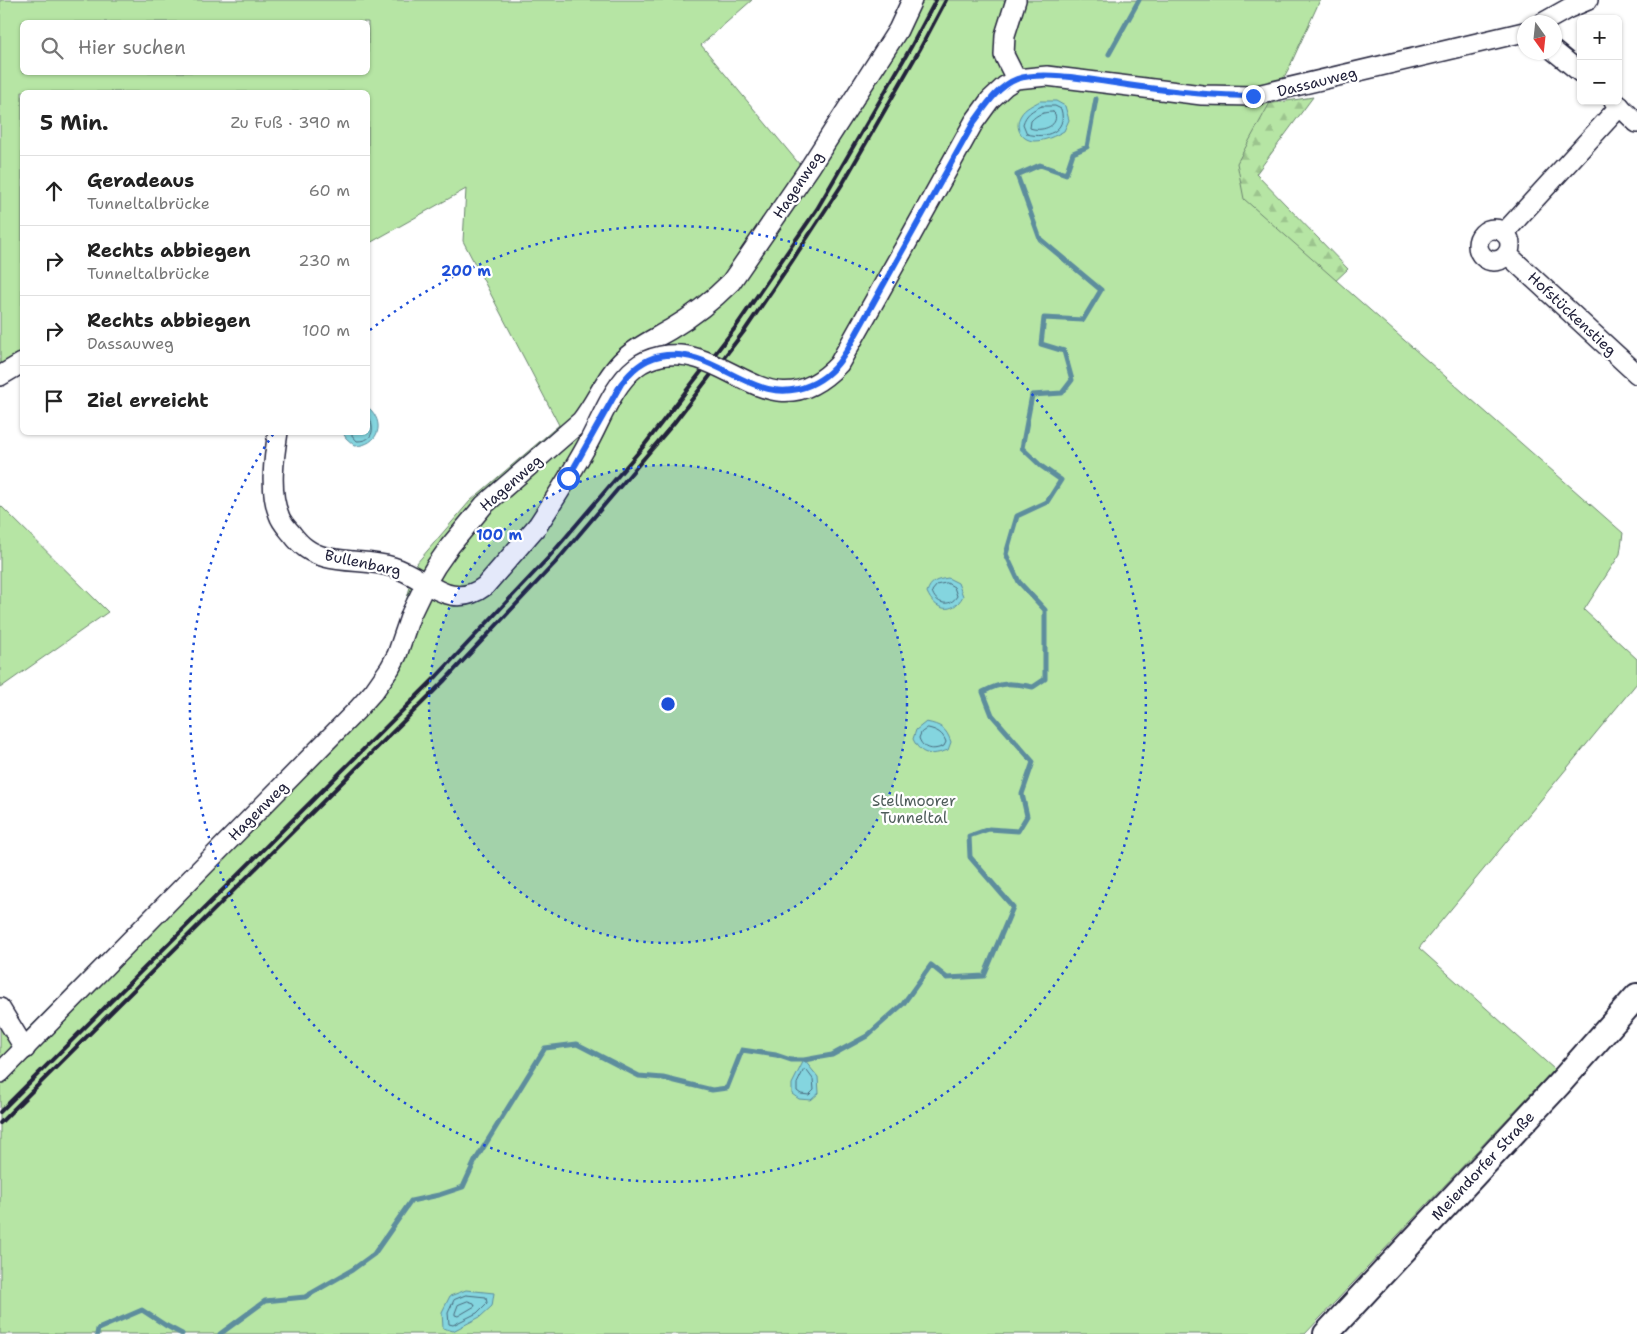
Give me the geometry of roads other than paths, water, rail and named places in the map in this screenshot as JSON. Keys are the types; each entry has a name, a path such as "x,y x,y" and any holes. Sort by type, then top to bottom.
{"main road":[{"name":"Meiendorfer Straße","path":"1326,1334 1559,1084 1637,996"}],"street":[{"name":"Hagenweg","path":"0,1073 363,704 374,691 397,655 411,614 436,566 484,505 581,421 617,365 627,356 694,314 716,297 731,282 810,167 898,30 912,0"},
{"path":"1016,0 1005,35 1004,55 1016,79"},
{"path":"1556,15 1588,0"},
{"name":"Dassauweg","path":"1016,79 1047,76 1202,95 1253,96 1517,34"},
{"path":"1562,58 1577,70"},
{"name":"Bullenbarg","path":"278,435 274,462 274,497 279,516 298,541 309,551 326,557 392,567 408,573 444,594 458,597 475,594 496,575 538,525 587,446 613,397 625,378 637,366 654,358 677,354 688,355 722,368 750,384 771,391 796,390 807,386 818,381 839,364 974,122 990,100 1016,79"},
{"path":"1504,233 1616,105"},
{"path":"1618,105 1637,123"},
{"path":"1498,230 1504,233 1510,243 1507,254 1502,259 1492,261 1482,257 1478,249 1480,238 1487,231 1498,230"},
{"name":"Hofstückenstieg","path":"1507,254 1637,374"},
{"path":"0,376 20,364"},
{"path":"0,1008 24,1049"}],"water":[{"path":"1040,101 1056,101 1065,106 1069,120 1064,131 1057,135 1042,140 1029,140 1022,135 1018,128 1019,119 1025,110"},
{"path":"370,409 374,413 378,426 377,432 370,442 355,446 344,435 370,435"},
{"path":"948,578 958,583 963,596 954,606 949,608 939,607 927,592 930,585 934,582"},
{"path":"926,722 936,724 945,730 951,742 948,750 932,754 919,749 913,739 916,730"},
{"path":"804,1060 818,1077 819,1093 811,1100 799,1099 792,1094 792,1084"},
{"path":"466,1290 494,1293 492,1306 480,1317 453,1331 443,1328 442,1312 450,1296"}],"waterway":[{"path":"1109,54 1139,0"},
{"path":"220,1334 265,1301 305,1297 352,1270 374,1254 411,1201 463,1187 475,1161 545,1048 577,1044 639,1076 663,1078 712,1090 727,1088 742,1050 776,1055 791,1060 804,1060 832,1055 867,1036 903,1004 931,965 947,978 984,976 1013,907 970,857 969,836 989,829 1018,831 1027,816 1022,794 1033,762 992,715 983,692 996,686 1007,684 1033,687 1045,679 1045,610 1019,582 1006,554 1017,516 1047,502 1061,480 1041,466 1022,448 1032,395 1062,393 1072,380 1064,351 1041,344 1044,318 1083,320 1101,290 1040,239 1017,175 1040,165 1066,174 1073,153 1087,147 1096,99"},
{"path":"97,1334 98,1329 142,1310 182,1334"}],"railway":[{"path":"0,1112 437,676 548,558 642,448 735,328 817,209 911,47 936,0"},
{"path":"0,1123 445,680 555,563 674,423 745,330 843,183 946,0"}],"park label":[{"name":"Stellmoorer Tunneltal","path":"914,810"}]}
